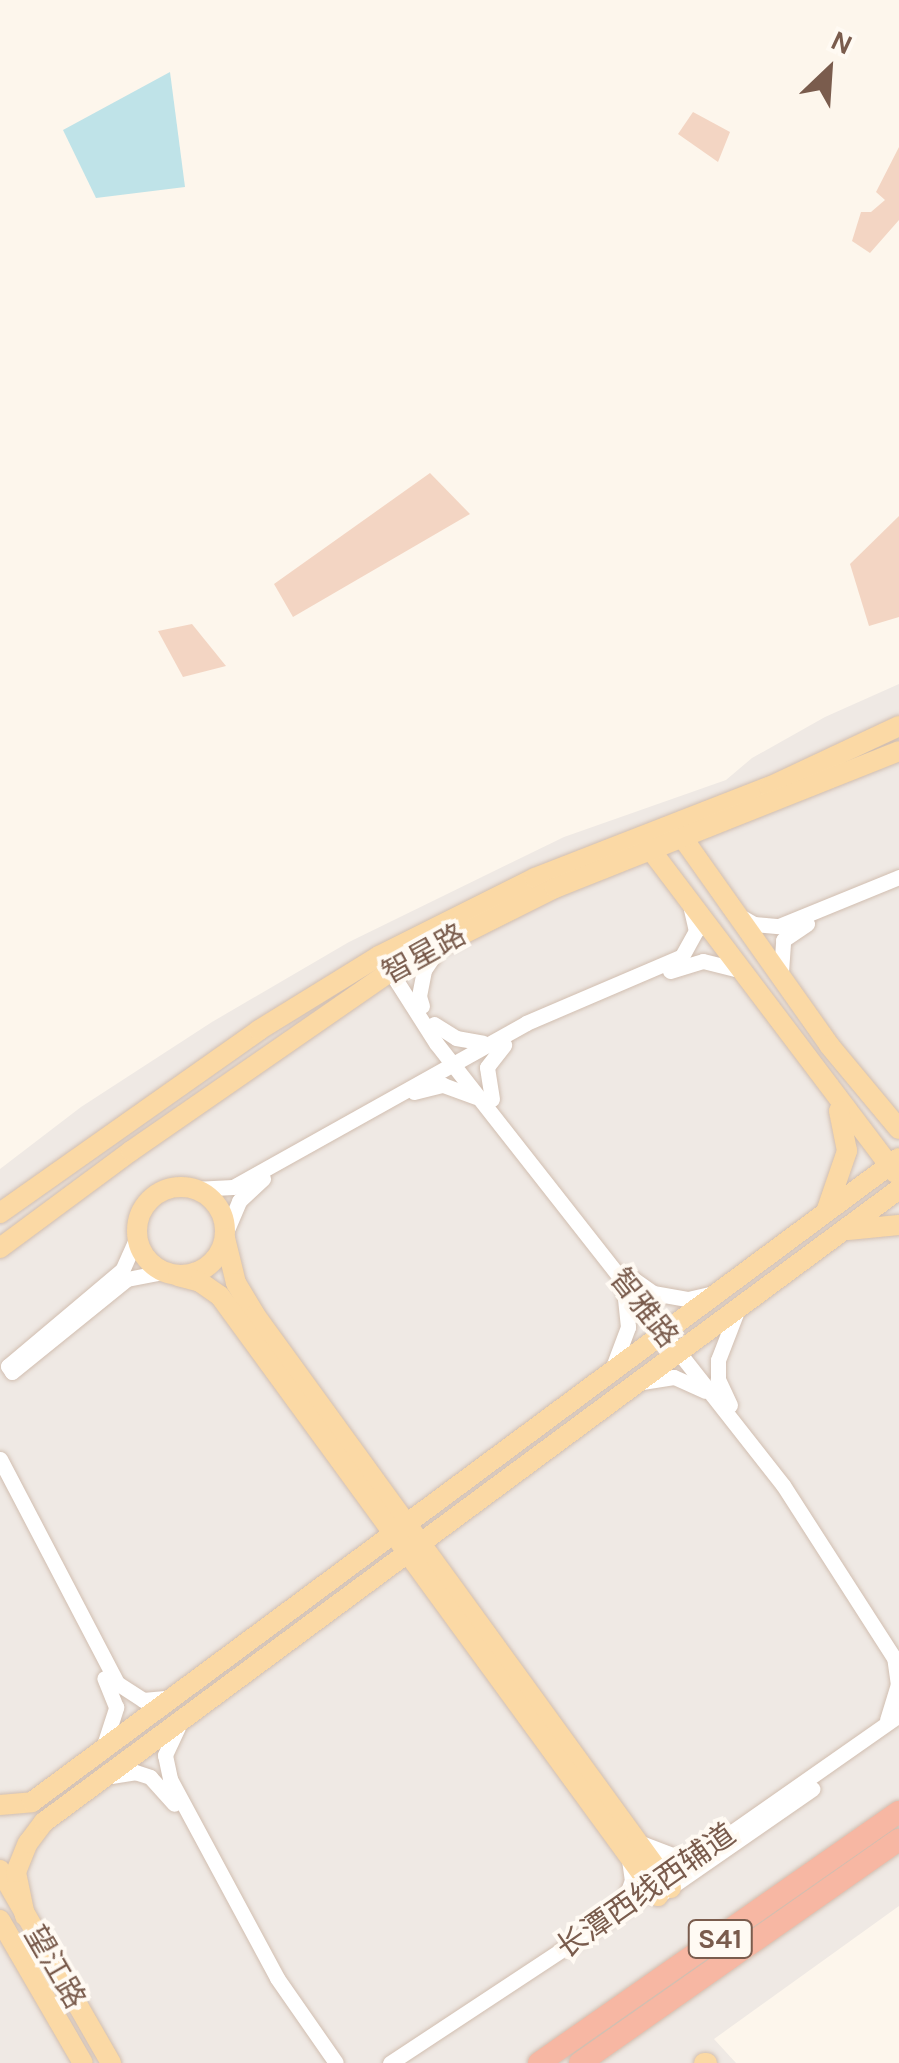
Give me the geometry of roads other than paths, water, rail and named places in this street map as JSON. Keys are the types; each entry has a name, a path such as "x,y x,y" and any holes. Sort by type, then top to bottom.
{"highway":[{"name":"S41","path":"539,2063 899,1812"},
{"name":"S41","path":"580,2063 899,1840"}],"main road":[{"name":"智星路","path":"0,1213 259,1030 388,961 496,895 678,830 899,726"},
{"name":"智星路","path":"678,830 734,819 899,751"},
{"path":"708,875 710,844 734,819"},
{"path":"678,830 783,981 899,1129"},
{"name":"智星路","path":"0,1248 388,961 448,939 623,859 645,842"},
{"path":"0,1806 32,1802 611,1370 824,1214 896,1167 830,1090 645,842"},
{"path":"623,859 649,863 670,878"},
{"path":"853,1074 899,1102"},
{"path":"824,1214 840,1182 846,1151 843,1119 830,1090"},
{"path":"352,1566 368,1537 368,1488 242,1296 217,1205 194,1188 166,1189 142,1208 136,1237 141,1252 170,1274 200,1282 220,1296 368,1488 662,1888"},
{"path":"25,1916 16,1872 28,1842 44,1822 368,1587 625,1390 899,1189"},
{"path":"841,1232 868,1225 899,1225"},
{"path":"170,1274 206,1268 217,1258 225,1234"},
{"path":"368,1488 420,1502 453,1490"},
{"path":"446,1596 447,1536 465,1512"},
{"path":"368,1587 383,1579 402,1578 446,1596"},
{"name":"望江路","path":"0,1870 111,2063"},
{"name":"望江路","path":"0,1920 83,2063"}],"street":[{"path":"732,908 754,924 778,926 899,877"},
{"path":"783,981 778,958 788,934 899,886"},
{"path":"194,1188 233,1186 500,1042 682,956 696,931 687,901"},
{"path":"422,1006 419,996 424,970 448,939"},
{"name":"智雅路","path":"388,961 422,1006 430,1025"},
{"name":"智雅路","path":"388,961 458,1064 724,1404 810,1522 897,1657"},
{"path":"413,1088 429,1059 430,1025 470,1043 500,1042 693,963 716,961 739,970"},
{"path":"225,1234 239,1201 265,1177 413,1088 453,1086 488,1101 487,1068 500,1042"},
{"path":"136,1237 122,1270 8,1366 12,1372 127,1279 170,1274"},
{"path":"622,1275 652,1293 669,1296 703,1298 723,1288"},
{"path":"611,1370 628,1327 622,1275"},
{"path":"724,1404 718,1360 739,1307"},
{"path":"625,1390 656,1378 674,1377 724,1404"},
{"path":"0,1459 117,1683 142,1700 177,1695"},
{"path":"0,1474 114,1698 114,1724 99,1752"},
{"path":"881,1728 896,1698 897,1657"},
{"name":"长潭西线西辅道","path":"390,2063 618,1912 662,1888 710,1848 899,1715"},
{"path":"181,1723 165,1756 170,1778 277,1978 336,2063"},
{"name":"长潭西线西辅道","path":"404,2063 899,1725"},
{"path":"107,1776 136,1772 162,1787 249,1947 319,2063"},
{"path":"618,1912 632,1881 633,1847 678,1857 710,1848"}],"water":[{"path":"170,72 185,187 96,198 63,130"}]}
